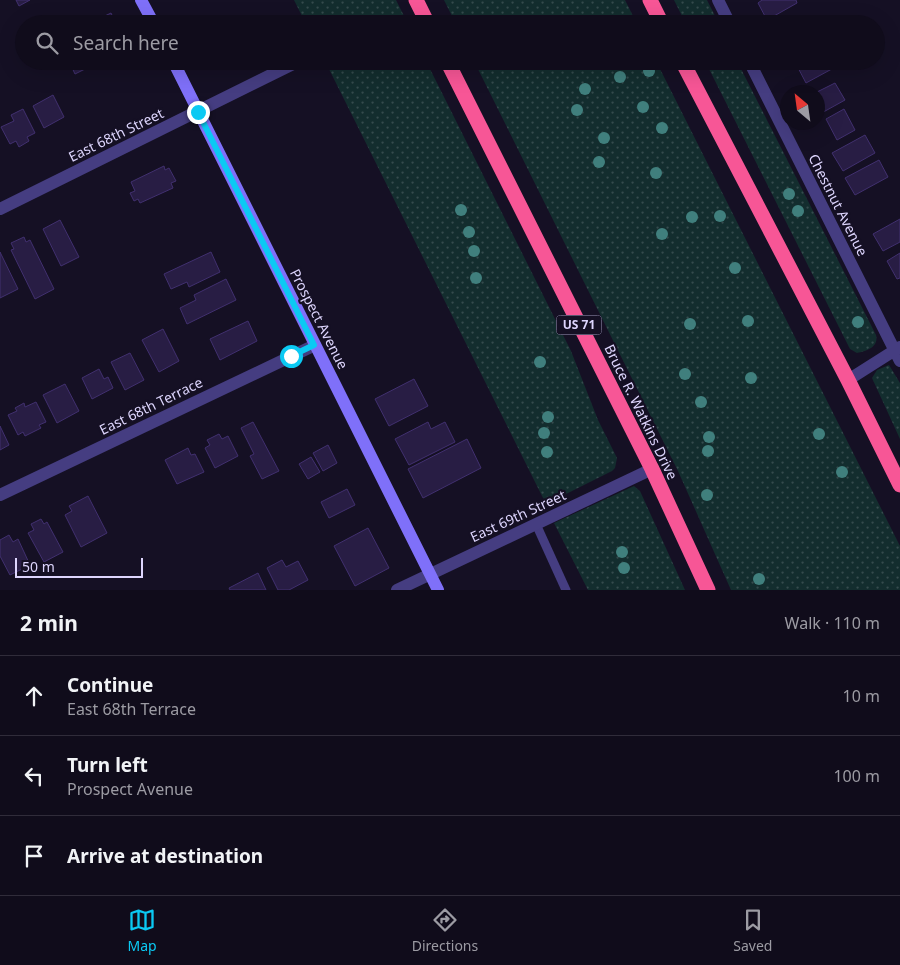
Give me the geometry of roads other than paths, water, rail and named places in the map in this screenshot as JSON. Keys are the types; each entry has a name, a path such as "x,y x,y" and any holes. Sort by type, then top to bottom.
{"highway":[{"path":"416,0 424,15"},
{"path":"650,0 658,15"},
{"name":"Bruce R. Watkins Drive","path":"452,70 652,469 708,590"},
{"path":"687,70 848,380 900,485"}],"main road":[{"path":"141,0 149,15"},
{"name":"Prospect Avenue","path":"177,70 438,590"}],"street":[{"path":"718,0 726,15"},
{"name":"East 68th Street","path":"0,209 281,70"},
{"name":"Chestnut Avenue","path":"754,70 897,348 900,361"},
{"name":"East 68th Terrace","path":"0,495 314,345"},
{"path":"848,380 897,348"},
{"name":"East 69th Street","path":"397,590 652,469"}],"lane":[{"path":"536,524 566,590"}]}
